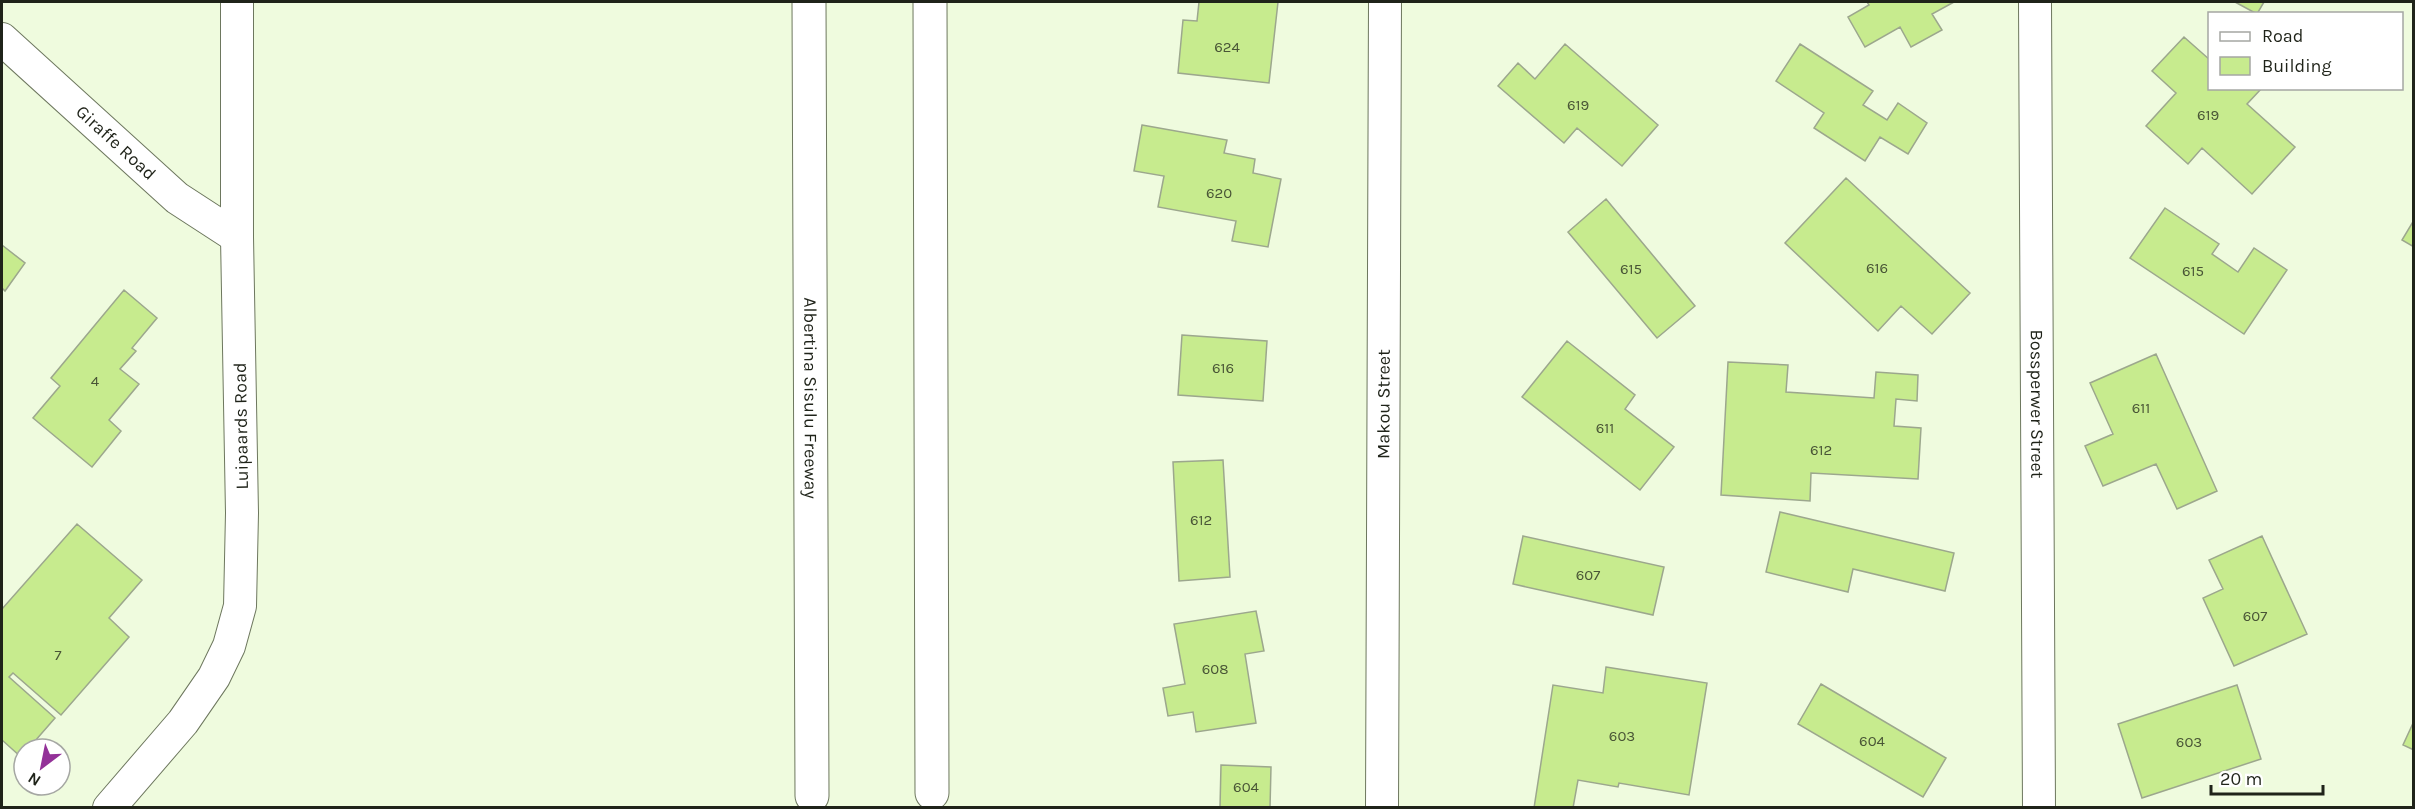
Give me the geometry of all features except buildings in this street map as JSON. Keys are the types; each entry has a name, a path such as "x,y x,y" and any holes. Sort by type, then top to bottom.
{"highway":[{"name":"Albertina Sisulu Freeway","path":"809,2 812,796"},
{"path":"930,2 932,793"}],"street":[{"name":"Luipaards Road","path":"109,807 183,723 214,677 229,646 240,606 242,513 237,237 237,2"},
{"name":"Makou Street","path":"1382,807 1385,2"},
{"name":"Bossperwer Street","path":"2035,2 2039,807"},
{"name":"Giraffe Road","path":"2,39 177,198 237,237"}]}
